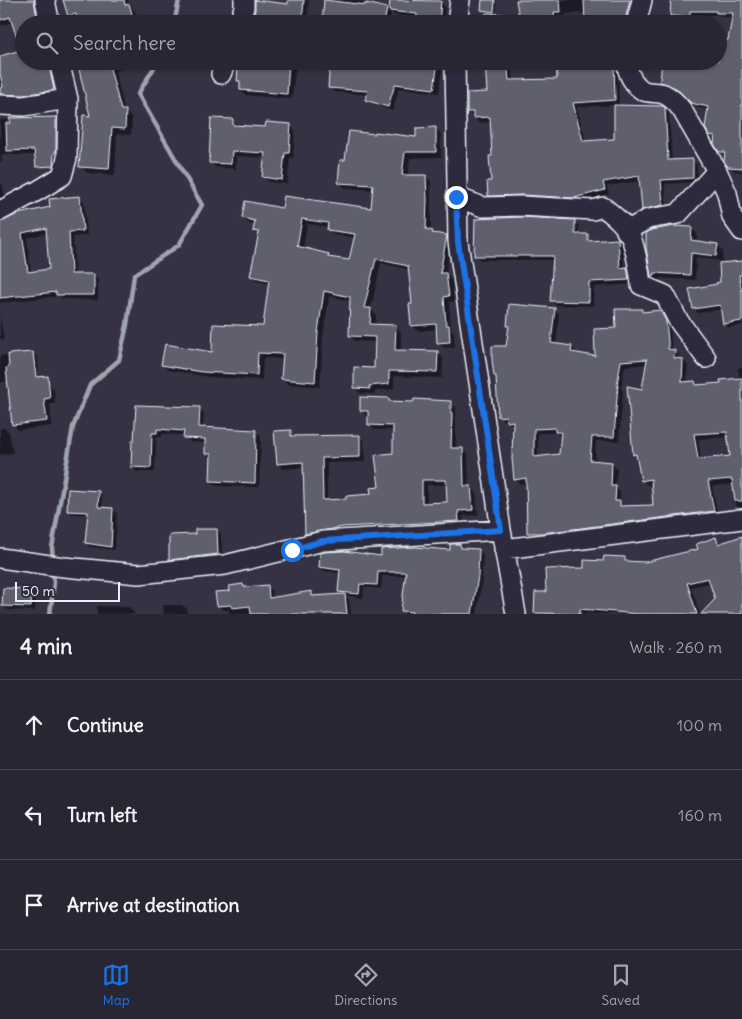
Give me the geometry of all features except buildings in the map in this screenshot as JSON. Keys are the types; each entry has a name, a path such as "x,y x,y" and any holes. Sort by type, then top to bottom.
{"street":[{"path":"45,0 48,15"},
{"path":"241,15 244,0"},
{"path":"458,15 460,0"},
{"path":"638,15 642,0"},
{"path":"0,211 62,176 67,158 68,99 61,70"},
{"path":"455,70 458,242 501,530 516,614"},
{"path":"628,70 630,77 638,87 645,91 663,94 675,101 687,118 717,172 727,193 732,217 742,232"},
{"path":"0,105 24,106 68,99"},
{"path":"626,231 648,219 678,214 717,172"},
{"path":"456,197 483,207 520,206 593,210 603,207 618,218 632,243 641,285 665,295 678,320 706,358"},
{"path":"504,549 742,519"},
{"path":"0,558 54,566 139,574 225,565 323,541 501,530"}],"waterway":[{"path":"176,15 179,0"},
{"path":"53,560 52,548 73,427 90,385 119,360 127,325 134,275 179,245 202,205 138,94 153,70"},
{"path":"50,614 54,583 53,570"}],"route":[{"path":"292,550 323,541 501,530 458,242 456,197"}]}
